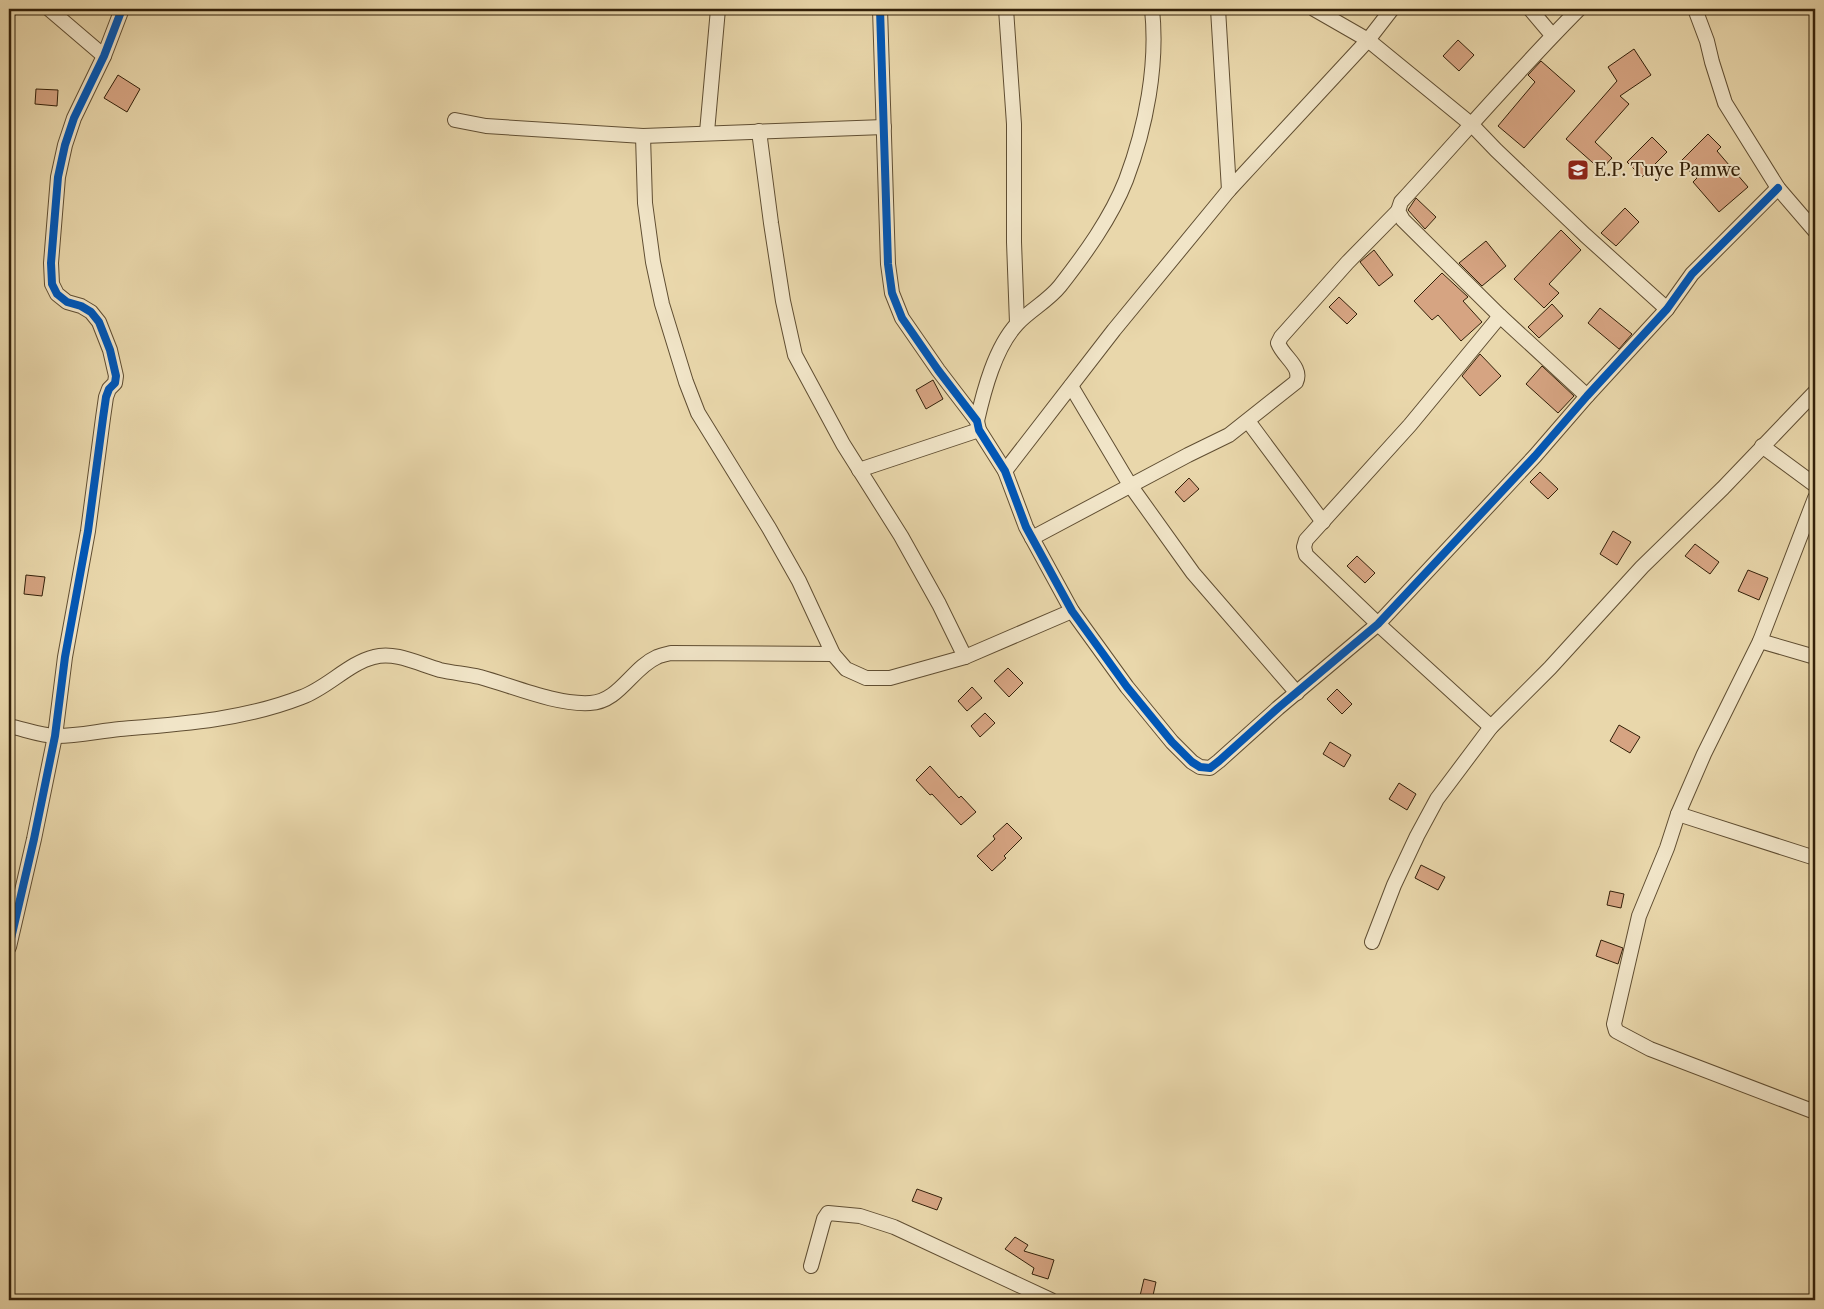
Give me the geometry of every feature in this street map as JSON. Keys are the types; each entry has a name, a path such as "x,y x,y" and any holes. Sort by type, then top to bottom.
{"street":[{"path":"50,9 104,56"},
{"path":"9,947 56,736 64,657 88,531 106,398 116,376 110,350 99,322 91,312 81,306 67,302 57,294 52,284 51,263 58,177 64,145 84,96 104,56 122,9"},
{"path":"707,132 718,9"},
{"path":"880,9 888,264 892,293 902,318 978,425 1005,471 1032,538 1072,611 1127,687 1172,742 1192,762 1200,767 1210,768 1219,761 1378,624 1489,507 1667,309 1692,274 1778,188"},
{"path":"1006,9 1014,124 1014,242 1017,323"},
{"path":"978,425 983,391 996,359 1017,323 1058,289 1105,221 1125,182 1138,144 1147,98 1153,58 1152,9"},
{"path":"1218,9 1229,190"},
{"path":"1314,9 1368,40 1472,125 1585,235 1667,309"},
{"path":"1005,471 1114,330 1229,190 1368,40 1392,9"},
{"path":"1530,9 1552,35"},
{"path":"1032,538 1229,435 1296,382 1299,376 1297,370 1280,350 1278,343 1281,337 1347,263 1398,211 1400,202 1472,125 1501,90 1579,9"},
{"path":"1695,9 1726,103 1778,188 1815,231"},
{"path":"455,120 486,126 642,136 707,132 884,127"},
{"path":"759,131 783,302 795,355 834,429 906,544 965,656"},
{"path":"642,136 645,203 653,262 662,304 686,382 698,413 799,581 833,654 846,669 866,678 890,678 965,656 1072,611"},
{"path":"1398,211 1403,220 1500,316 1587,396"},
{"path":"1491,727 1378,624 1306,555 1304,547 1306,540 1410,425 1500,316"},
{"path":"1071,386 1130,486 1193,573 1296,693"},
{"path":"1372,942 1398,877 1433,806 1491,727 1550,668 1642,567 1723,488 1815,392"},
{"path":"1248,421 1323,522"},
{"path":"859,470 978,425"},
{"path":"1762,446 1815,485"},
{"path":"1815,498 1760,641 1704,754 1678,814 1667,848 1639,916 1614,1024 1616,1031 1650,1049 1815,1112"},
{"path":"1760,641 1815,657"},
{"path":"9,726 56,736 225,719 259,712 305,696 325,686 348,669 373,657 386,655 442,670 479,677 568,702 588,703 604,700 656,657 672,653 833,654"},
{"path":"1678,814 1815,858"},
{"path":"811,1266 824,1219 828,1213 860,1216 894,1227 1051,1300"}],"building":[{"path":"1458,40 1474,55 1459,71 1443,56"},
{"path":"1634,49 1651,75 1620,96 1629,104 1595,142 1612,158 1601,170 1566,139 1617,81 1608,67"},
{"path":"1541,61 1575,91 1524,148 1498,126 1535,82 1528,75"},
{"path":"118,75 140,89 127,112 104,98"},
{"path":"36,89 58,90 57,106 35,104"},
{"path":"1708,134 1721,147 1717,151 1748,187 1719,212 1693,182 1697,178 1680,162"},
{"path":"1652,137 1667,152 1642,177 1627,162"},
{"path":"1416,198 1436,217 1425,229 1408,210"},
{"path":"1625,208 1639,222 1616,246 1601,233"},
{"path":"1561,230 1581,250 1549,284 1559,293 1544,308 1514,279"},
{"path":"1486,241 1506,266 1482,286 1459,263"},
{"path":"1374,250 1393,275 1379,286 1360,262"},
{"path":"1442,273 1468,297 1463,301 1482,322 1461,341 1438,315 1432,320 1414,301"},
{"path":"1339,297 1357,314 1347,324 1329,307"},
{"path":"1552,304 1563,316 1539,338 1528,327"},
{"path":"1600,308 1632,334 1619,349 1588,323"},
{"path":"1480,354 1501,376 1480,396 1462,376"},
{"path":"1542,366 1574,396 1558,413 1526,384"},
{"path":"933,380 943,399 926,409 916,390"},
{"path":"1540,472 1558,489 1548,499 1530,482"},
{"path":"1189,478 1199,489 1184,502 1175,492"},
{"path":"1613,531 1631,542 1617,565 1600,554"},
{"path":"1695,544 1719,562 1710,574 1685,556"},
{"path":"1357,556 1375,573 1365,583 1347,566"},
{"path":"1748,570 1768,578 1759,600 1738,591"},
{"path":"26,575 45,577 42,596 24,594"},
{"path":"1008,668 1023,683 1009,697 994,681"},
{"path":"972,687 982,698 967,711 958,701"},
{"path":"1337,689 1352,704 1342,714 1327,699"},
{"path":"985,713 995,723 980,737 971,726"},
{"path":"1619,725 1640,737 1630,753 1610,741"},
{"path":"1330,742 1351,755 1344,767 1323,754"},
{"path":"930,766 959,798 961,796 976,812 961,825 916,780"},
{"path":"1399,783 1416,794 1407,810 1389,799"},
{"path":"1007,823 1022,838 1004,856 1006,858 992,871 977,856 995,839 993,836"},
{"path":"1421,865 1445,877 1438,890 1415,878"},
{"path":"1610,891 1624,894 1621,908 1607,905"},
{"path":"1601,940 1623,948 1618,964 1596,956"},
{"path":"917,1189 942,1198 937,1210 912,1201"},
{"path":"1015,1237 1028,1245 1024,1251 1054,1260 1048,1279 1032,1274 1034,1268 1005,1249"},
{"path":"1144,1279 1156,1282 1152,1300 1139,1300"}],"cycle path":[{"path":"9,947 55,736 65,657 88,531 106,397 109,389 115,383 116,376 110,350 99,322 91,312 81,306 67,302 57,294 52,284 51,263 58,177 65,145 74,118 104,56 122,9"},
{"path":"880,9 888,264 892,293 902,318 938,370 977,421 979,430 1005,471 1026,527 1072,611 1127,687 1172,742 1192,762 1200,767 1210,768 1219,761 1278,708 1378,624 1535,456 1667,309 1692,274 1778,188"}],"place":[{"name":"E.P. Tuye Pamwe","path":"1578,170"}]}
